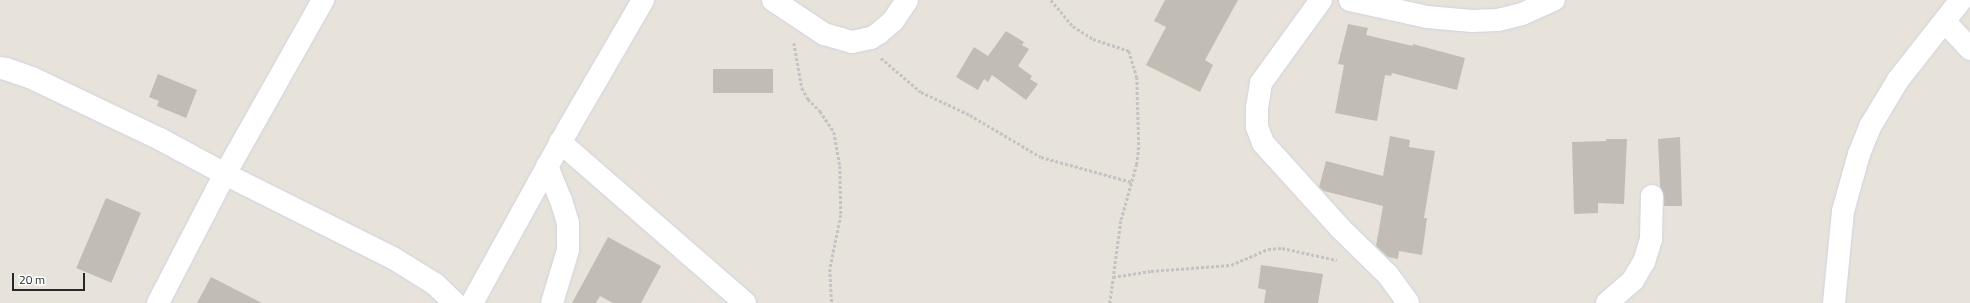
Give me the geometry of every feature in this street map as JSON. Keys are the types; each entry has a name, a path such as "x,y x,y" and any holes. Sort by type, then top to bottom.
{"street":[{"path":"158,303 225,174 322,0"},
{"path":"472,303 560,142 643,0"},
{"path":"773,0 824,34 852,42 863,41 879,33 893,21 907,0"},
{"path":"1321,0 1261,83 1257,107 1257,127 1263,143 1340,228 1388,275 1408,303"},
{"path":"1350,0 1427,17 1472,21 1498,20 1522,14 1554,0"},
{"path":"1834,303 1843,211 1859,154 1871,125 1898,80 1962,0"},
{"path":"1945,22 1970,49"},
{"path":"0,68 32,78 160,139 225,174 393,258 435,284 455,303"},
{"path":"560,142 745,303"},
{"path":"547,166 561,200 568,223 568,250 552,303"},
{"path":"1607,303 1633,280 1644,262 1651,239 1652,196"}],"path":[{"path":"1051,0 1072,26 1093,39 1123,49 1131,55 1137,77 1139,147 1132,182 1121,221 1110,303"},
{"path":"791,12 794,50 802,88 808,99 820,111 834,132 840,166 841,215 830,268 832,303"},
{"path":"863,41 921,92 970,115 1040,157 1132,182"},
{"path":"1113,277 1151,271 1231,265 1268,249 1282,248 1339,260"}],"building":[{"path":"1165,0 1238,0 1205,60 1213,65 1200,92 1146,65 1166,27 1154,21"},
{"path":"1348,24 1368,28 1366,35 1413,46 1413,44 1465,58 1457,90 1392,73 1391,76 1385,75 1377,121 1335,113 1344,65 1338,64"},
{"path":"1006,31 1024,42 1022,45 1029,49 1018,66 1032,76 1030,79 1038,84 1026,100 992,75 988,82 984,79 978,90 956,77 974,47 988,56"},
{"path":"713,69 773,69 773,93 713,93"},
{"path":"158,74 197,90 186,118 157,106 159,101 149,97"},
{"path":"1390,136 1410,140 1409,147 1435,151 1424,218 1427,218 1422,255 1399,251 1398,259 1388,257 1376,246 1383,206 1324,191 1319,187 1326,161 1383,176"},
{"path":"1680,137 1682,206 1664,206 1664,196 1660,186 1658,139"},
{"path":"1606,139 1627,139 1624,204 1598,203 1598,213 1574,214 1572,142 1606,141"},
{"path":"106,198 141,213 111,283 76,268"},
{"path":"608,237 661,266 641,303 613,303 600,296 596,303 572,303"},
{"path":"1261,265 1323,274 1318,303 1264,303 1266,290 1258,288"},
{"path":"211,277 262,303 197,303"}]}
